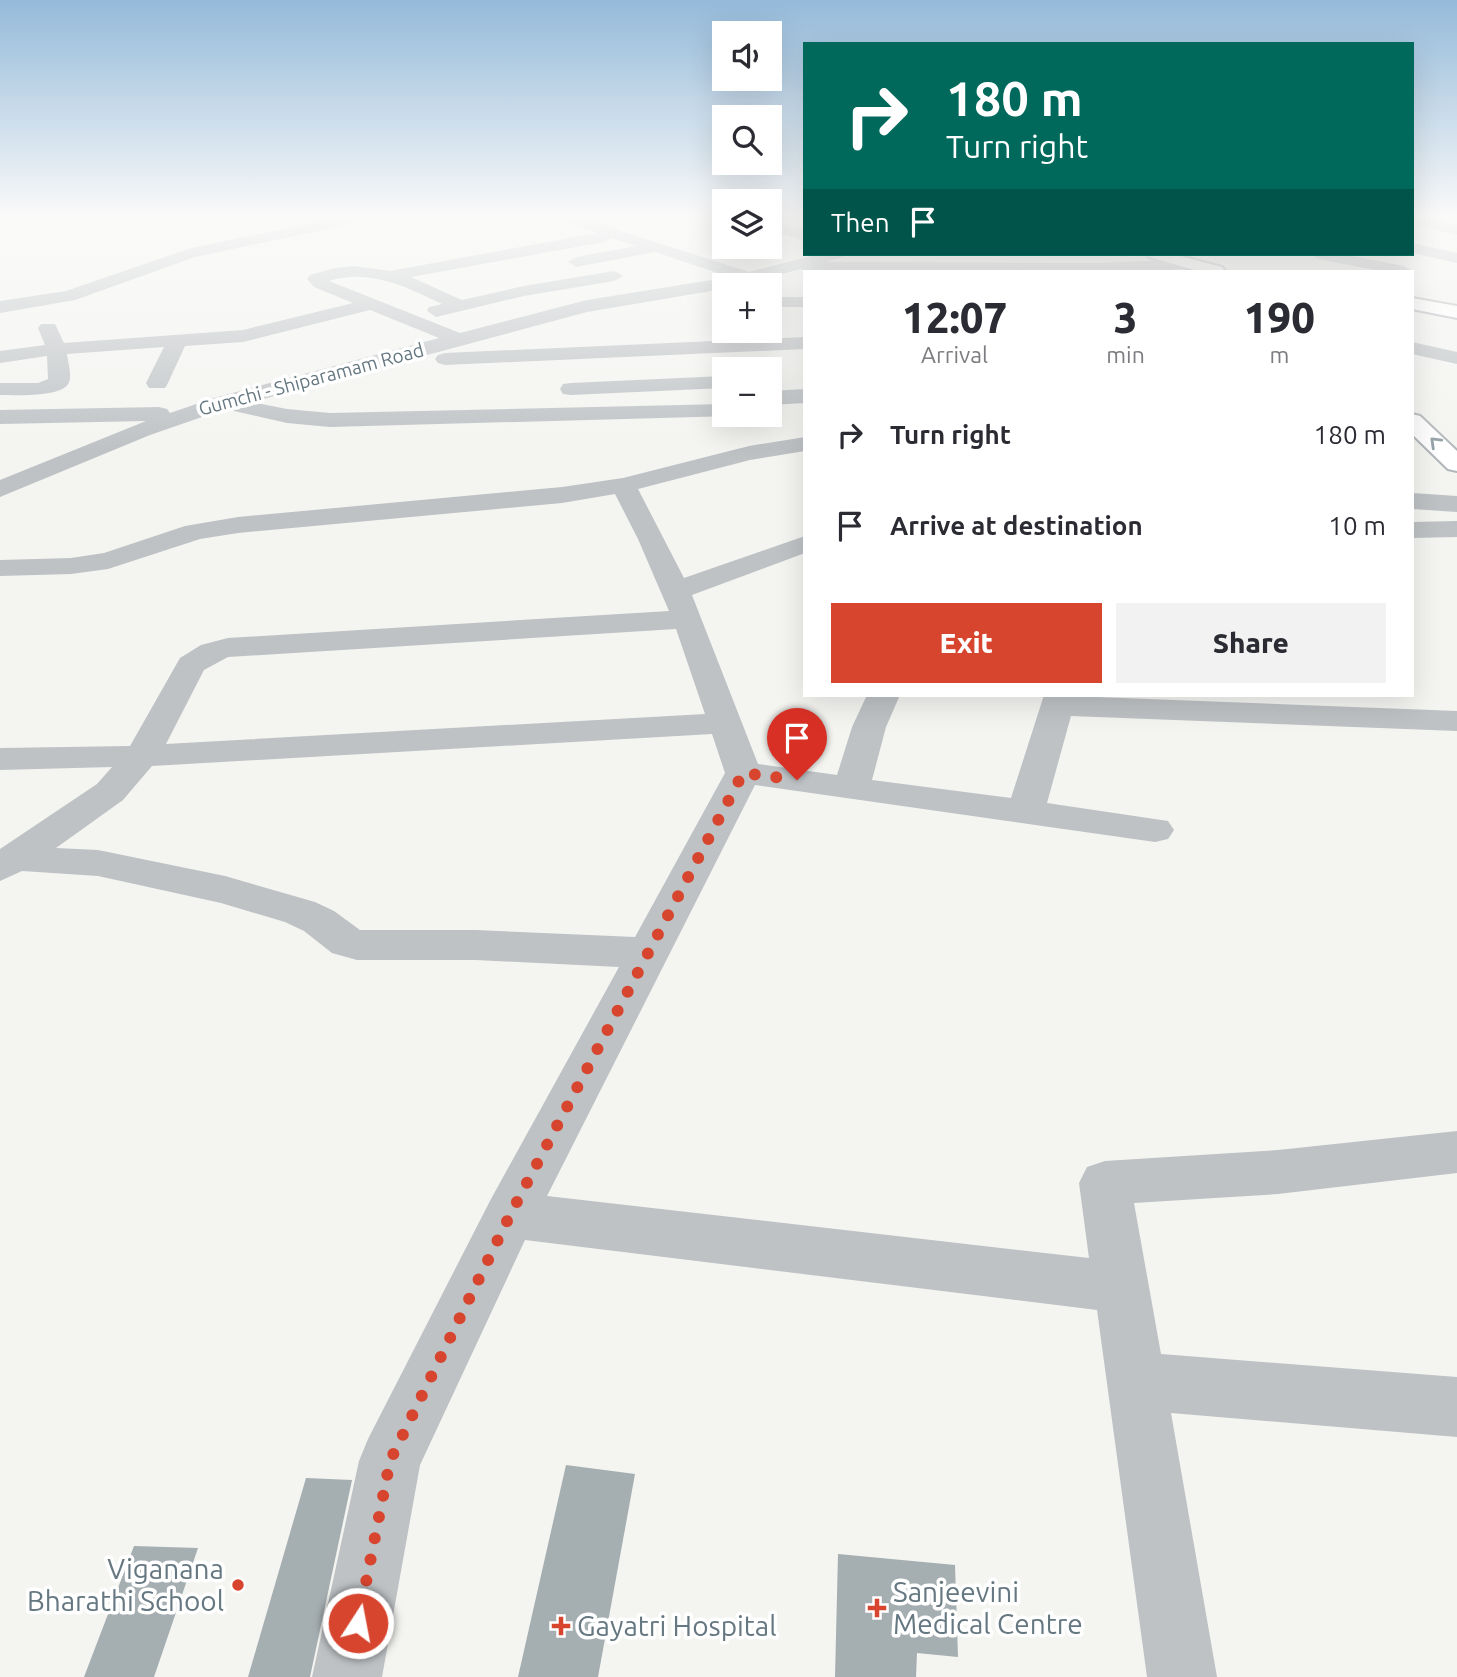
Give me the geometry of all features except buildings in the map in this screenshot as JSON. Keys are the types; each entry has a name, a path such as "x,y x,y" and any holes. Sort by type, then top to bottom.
{"main road":[{"path":"1414,303 1457,312"},
{"path":"1414,312 1457,321"},
{"path":"1416,412 1457,435"},
{"path":"1416,412 1457,464"}],"street":[{"path":"0,307 74,294"},
{"path":"349,294 458,339"},
{"path":"437,294 459,305"},
{"path":"405,319 509,294"},
{"path":"536,294 582,307"},
{"name":"Gumchi - Shiparamam Road","path":"0,489 185,413 582,307 695,294"},
{"path":"782,302 803,302"},
{"path":"0,357 57,349 243,336 370,304"},
{"path":"0,389 49,387 59,382 66,372 48,328"},
{"path":"139,368 161,375 178,340"},
{"path":"383,360 748,351 803,343"},
{"path":"1414,348 1457,358"},
{"path":"748,351 803,358"},
{"path":"550,391 712,383"},
{"path":"255,408 466,396"},
{"path":"782,397 803,396"},
{"path":"222,403 287,416 341,420 712,411"},
{"path":"0,417 185,413"},
{"path":"0,568 71,566 108,561 195,532 237,525 549,496 623,485 748,440 803,444"},
{"path":"347,1677 390,1461 510,1215 743,773 682,605 652,539 623,485"},
{"path":"1414,501 1457,504"},
{"path":"1414,530 1457,529"},
{"path":"8,863 110,792 142,756 191,665 202,655 223,648 267,643 682,605 803,545"},
{"path":"851,788 869,727 882,697"},
{"path":"1026,812 1059,700 1457,721"},
{"path":"0,758 142,756 725,723"},
{"path":"743,773 1156,830"},
{"path":"8,863 98,863 225,890 300,912 319,921 347,942 358,945 476,945 648,953"},
{"path":"1182,1677 1105,1183 1278,1172 1457,1152"},
{"path":"510,1215 1121,1287"},
{"path":"1136,1381 1457,1407"}],"place":[{"name":"Viganana Bharathi School","path":"238,1585"},
{"name":"Sanjeevini Medical Centre","path":"877,1608"},
{"name":"Gayatri Hospital","path":"561,1626"}],"route":[{"path":"358,1623 390,1461 510,1215 743,773 797,780"}]}
